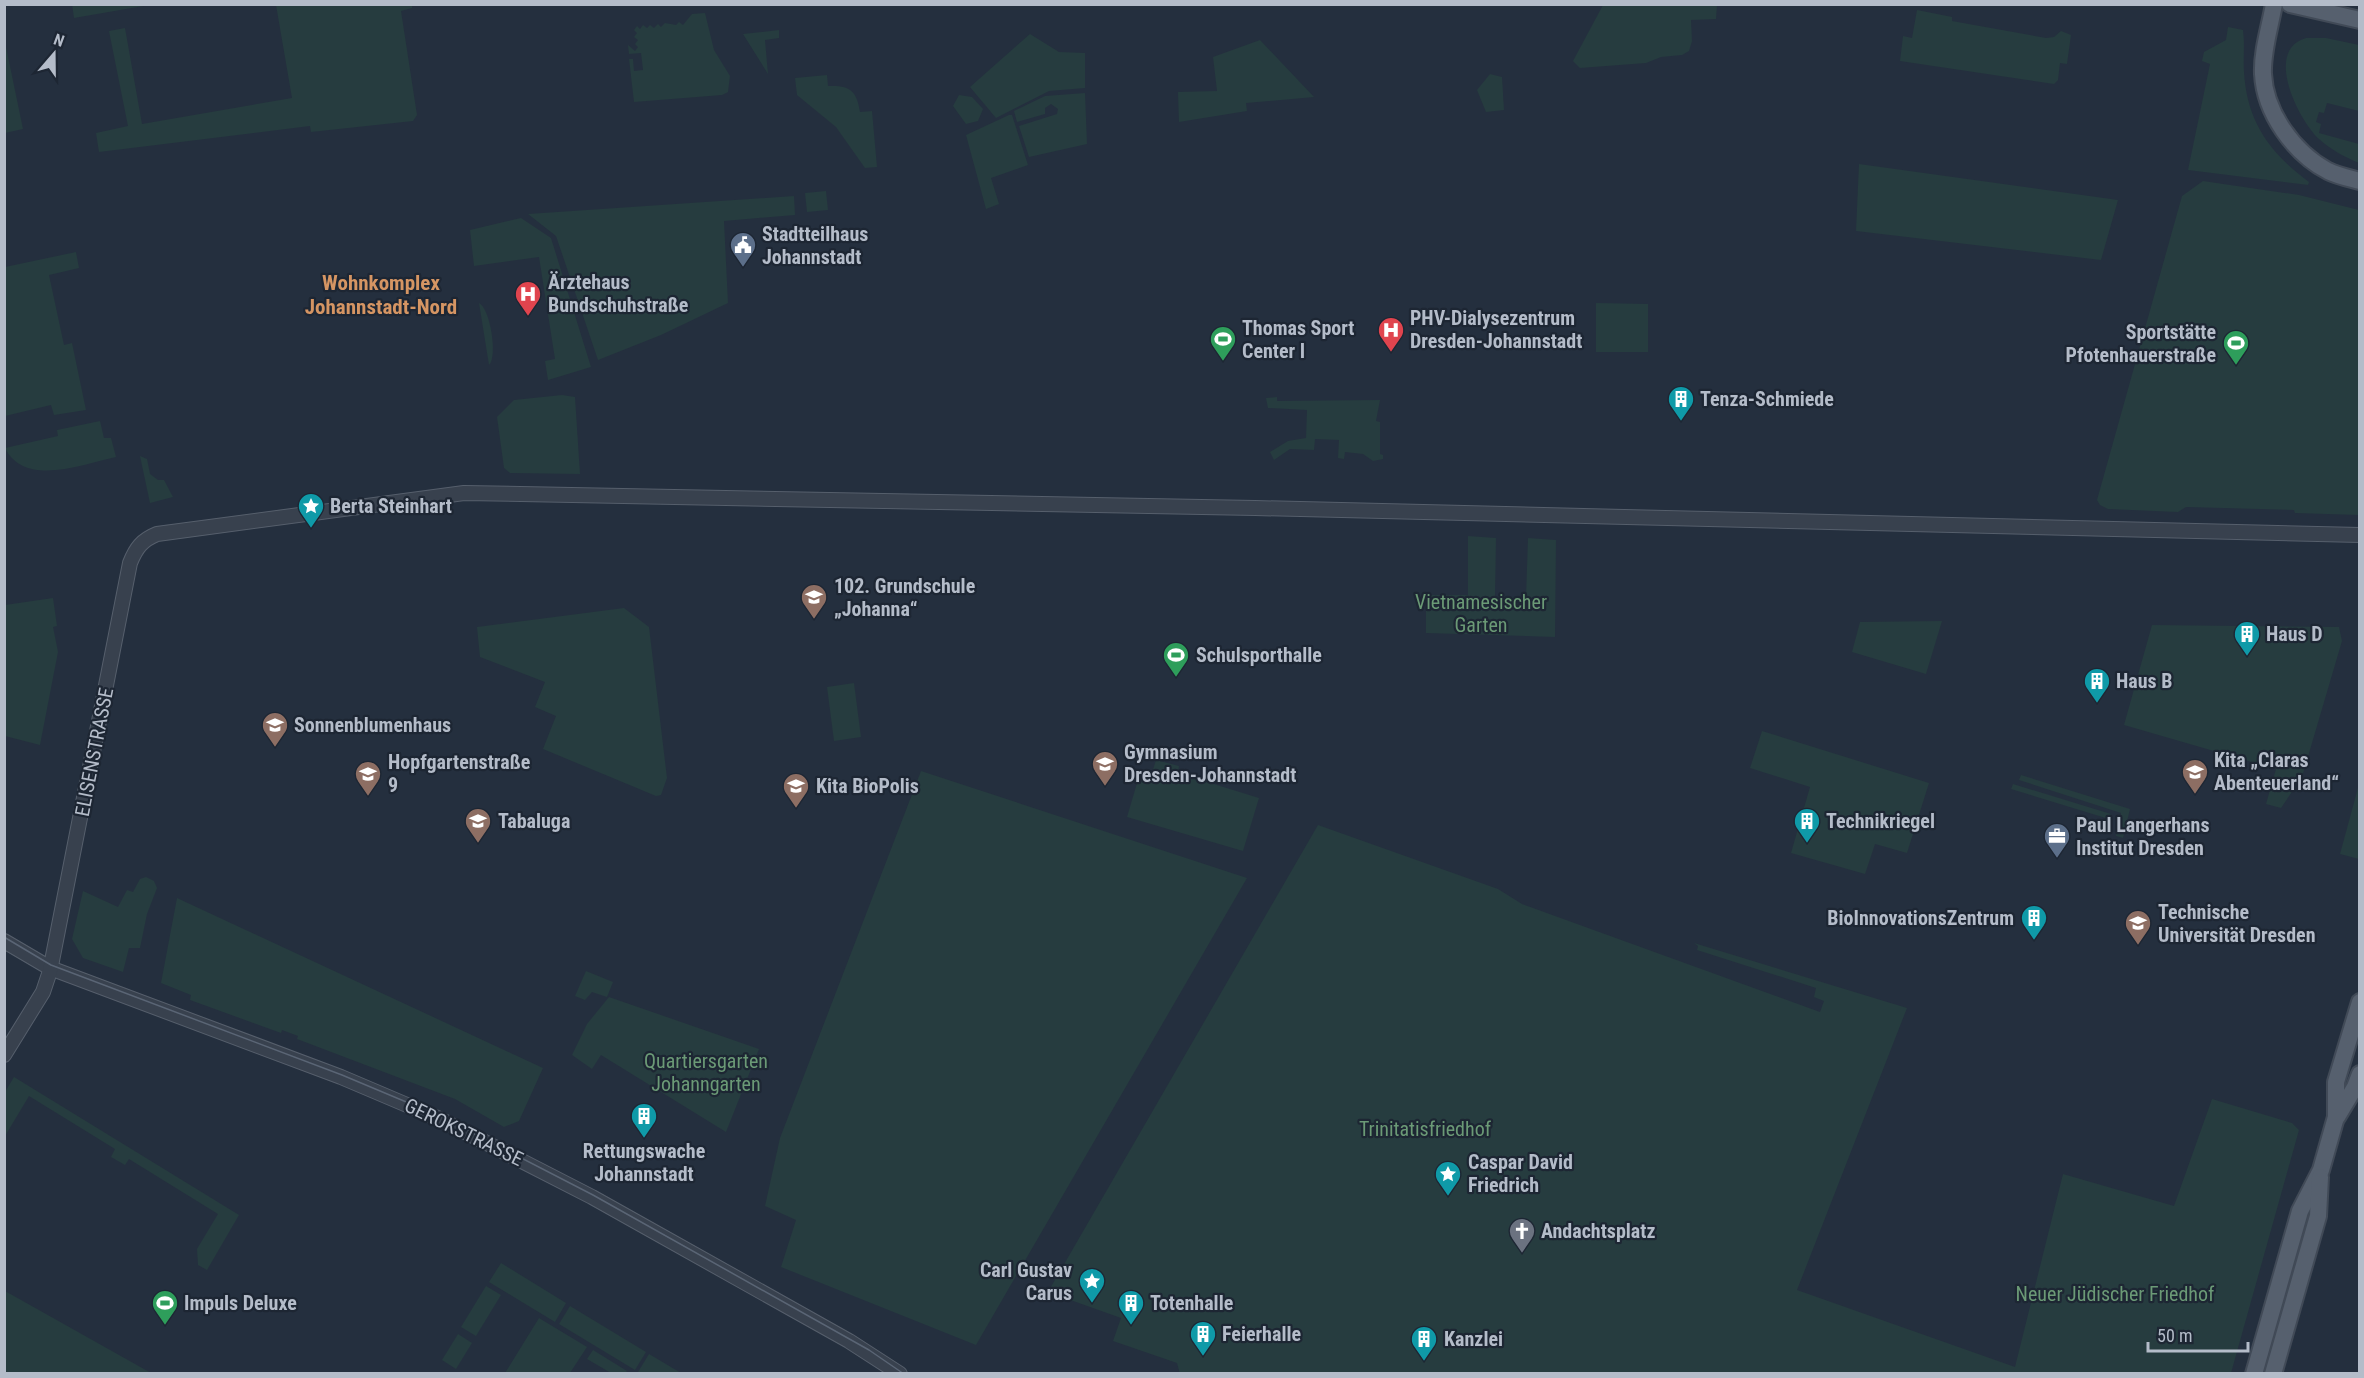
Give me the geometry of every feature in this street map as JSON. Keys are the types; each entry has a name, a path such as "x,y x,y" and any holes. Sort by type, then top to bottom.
{"main road":[{"path":"2274,4 2263,74 2273,110 2284,132 2306,155 2330,172 2360,181"},
{"path":"2290,4 2360,20"},
{"path":"2254,1374 2300,1211 2321,1170 2336,1117 2336,1082 2360,1002"},
{"path":"2336,1117 2355,1087 2360,1074"},
{"path":"2273,1374 2318,1216 2321,1170"}],"street":[{"name":"ELISENSTRASSE","path":"4,1055 43,992 50,968 130,563 135,550 144,539 169,532 464,493 1264,508 1423,514 2360,535"},
{"name":"GEROKSTRASSE","path":"4,941 50,968 341,1077 440,1119 592,1197 849,1341 900,1374"}],"green space":[{"path":"72,4 149,4 149,5 74,18"},
{"path":"276,5 412,5 412,8 401,11 417,115 413,121 311,132 310,126 99,152 96,133 128,126 109,31 125,28 142,124 292,98"},
{"path":"1603,5 1717,5 1716,19 1691,20 1692,41 1689,51 1682,55 1661,57 1646,63 1580,68 1573,61"},
{"path":"1917,10 1952,17 1952,21 2046,38 2054,37 2061,31 2071,35 2067,64 2060,63 2058,80 2054,84 1900,61 1903,36 1912,38"},
{"path":"705,13 714,50 730,76 728,92 722,95 634,102 629,59 633,59 634,71 643,70 641,53 629,54 628,45 635,51 638,47 635,44 638,40 634,37 637,33 634,30 637,26 640,29 643,25 647,28 650,25 654,28 658,24 661,27 665,23 676,25 679,22 683,25 692,14"},
{"path":"2228,27 2243,30 2246,90 2250,106 2263,135 2283,160 2309,182 2308,185 2188,170 2210,64 2202,61 2204,52 2226,40"},
{"path":"779,30 779,38 765,40 768,74 743,34"},
{"path":"1030,34 1059,52 1085,53 1085,88 1049,91 996,118 970,87"},
{"path":"2306,38 2326,38 2359,45 2359,111 2327,103 2324,113 2319,112 2316,122 2321,124 2319,133 2359,144 2359,163 2328,147 2319,139 2302,117 2295,102 2286,70 2287,56 2293,45"},
{"path":"1260,40 1314,97 1246,103 1247,111 1179,122 1178,92 1217,91 1213,57"},
{"path":"4,42 23,129 5,133"},
{"path":"1490,74 1502,77 1504,110 1486,112 1477,90"},
{"path":"827,75 828,86 847,88 854,94 860,112 872,111 877,167 865,168 836,127 797,95 795,78"},
{"path":"1085,93 1087,144 1029,157 1019,126 1057,114 1058,109 1051,104 1045,108 1045,114 1017,122 1014,111 1045,96"},
{"path":"959,95 972,97 983,109 978,121 966,124 953,106"},
{"path":"1012,115 1028,165 991,178 999,204 986,209 966,135"},
{"path":"1859,164 2118,200 2101,260 1856,231"},
{"name":"Sportstätte Pfotenhauerstraße","path":"2203,181 2299,195 2359,210 2359,515 2295,513 2294,510 2186,507 2178,512 2108,509 2100,505 2097,500 2182,196"},
{"path":"826,191 828,210 807,212 805,193"},
{"path":"794,196 795,215 724,221 728,303 661,335 598,360 556,236 528,214"},
{"path":"521,218 551,238 591,367 548,380 545,361 555,359 539,257 474,266 470,230"},
{"path":"76,252 79,268 49,275 64,345 72,343 86,410 54,415 51,405 5,416 5,267"},
{"path":"479,303 489,322 493,343 492,360 489,365"},
{"path":"1596,303 1648,304 1648,352 1596,352"},
{"path":"562,395 575,397 580,474 510,473 504,468 497,417 514,400"},
{"path":"1277,397 1277,401 1380,400 1376,421 1380,422 1380,454 1383,455 1383,459 1373,461 1363,454 1345,452 1344,459 1338,458 1339,440 1315,439 1314,450 1290,449 1274,460 1270,452 1288,441 1306,438 1307,410 1268,408 1266,398"},
{"path":"100,421 104,438 111,438 116,457 72,468 40,470 26,467 14,460 5,448 58,436 57,430"},
{"path":"140,456 147,459 150,474 158,480 164,480 173,497 150,503"},
{"name":"Vietnamesischer Garten","path":"1468,536 1496,538 1495,597 1526,597 1528,538 1556,540 1555,637 1426,633 1426,595 1468,595"},
{"path":"53,598 57,626 53,627 58,652 40,745 5,736 5,605"},
{"path":"624,608 649,627 667,778 661,795 656,796 543,749 556,716 535,707 545,682 480,657 477,627"},
{"path":"1942,621 1926,674 1852,652 1860,622"},
{"path":"2152,625 2339,627 2342,641 2302,777 2281,808 2266,804 2276,769 2124,725"},
{"path":"854,683 861,737 834,741 827,687"},
{"path":"1762,731 1929,783 1907,853 1875,844 1865,874 1791,853 1810,787 1750,768"},
{"path":"1156,760 1179,766 1178,773 1259,798 1243,851 1127,817 1140,773 1151,776"},
{"path":"921,771 1247,878 976,1345 781,1267 796,1220 765,1206 780,1138"},
{"path":"2021,775 2130,809 2123,838 2116,836 2121,813 2019,780"},
{"path":"2013,784 2111,814 2109,819 2011,789"},
{"path":"2359,784 2359,859 2340,854"},
{"name":"Trinitatisfriedhof","path":"1318,825 1498,889 1522,904 1820,1012 1824,1001 1814,997 1816,988 1697,950 1698,946 1694,943 1907,1008 1797,1290 2015,1367 2063,1174 2174,1206 2212,1099 2292,1123 2299,1130 2231,1373 1180,1374 1177,1363 1113,1341 1121,1318 1048,1292"},
{"path":"146,877 154,881 157,888 147,914 140,948 129,948 123,972 83,958 72,939 83,891 118,907 127,890 133,892 140,879"},
{"path":"177,898 543,1068 519,1121 504,1127 455,1099 297,1039 298,1036 282,1030 281,1033 190,1000 191,995 161,983"},
{"path":"586,971 613,982 607,997 592,992 585,1000 575,996"},
{"name":"Quartiersgarten Johanngarten","path":"609,997 759,1049 726,1132 601,1055 592,1069 572,1055 587,1024"},
{"path":"14,1077 239,1215 207,1270 198,1265 197,1249 218,1214 129,1159 125,1165 111,1157 115,1149 29,1096 5,1136 5,1092"},
{"path":"501,1263 566,1303 555,1322 489,1282"},
{"path":"486,1286 501,1295 476,1336 461,1327"},
{"path":"5,1291 151,1373 5,1373"},
{"path":"570,1306 646,1352 635,1370 559,1324"},
{"path":"539,1318 587,1347 570,1373 505,1373"},
{"path":"458,1334 472,1343 456,1369 442,1360"},
{"path":"593,1350 627,1371 611,1373 587,1359"},
{"path":"649,1354 681,1373 638,1372"}],"tram line":[{"path":"4,937 51,965 342,1075 442,1117 593,1195 869,1350 904,1374"}],"place":[{"name":"Stadtteilhaus Johannstadt","path":"743,268"},
{"name":"Ärztehaus Bundschuhstraße","path":"528,317"},
{"name":"PHV-Dialysezentrum Dresden-Johannstadt","path":"1391,353"},
{"name":"Thomas Sport Center I","path":"1223,362"},
{"name":"Sportstätte Pfotenhauerstraße","path":"2236,366"},
{"name":"Tenza-Schmiede","path":"1681,422"},
{"name":"Berta Steinhart","path":"311,529"},
{"name":"102. Grundschule „Johanna“","path":"814,620"},
{"name":"Haus D","path":"2247,657"},
{"name":"Schulsporthalle","path":"1176,678"},
{"name":"Haus B","path":"2097,704"},
{"name":"Sonnenblumenhaus","path":"275,748"},
{"name":"Gymnasium Dresden-Johannstadt","path":"1105,787"},
{"name":"Kita „Claras Abenteuerland“","path":"2195,795"},
{"name":"Hopfgartenstraße 9","path":"368,797"},
{"name":"Kita BioPolis","path":"796,809"},
{"name":"Tabaluga","path":"478,844"},
{"name":"Technikriegel","path":"1807,844"},
{"name":"Paul Langerhans Institut Dresden","path":"2057,859"},
{"name":"BioInnovationsZentrum","path":"2034,941"},
{"name":"Technische Universität Dresden","path":"2138,946"},
{"name":"Rettungswache Johannstadt","path":"644,1139"},
{"name":"Caspar David Friedrich","path":"1448,1197"},
{"name":"Andachtsplatz","path":"1522,1254"},
{"name":"Carl Gustav Carus","path":"1092,1304"},
{"name":"Impuls Deluxe","path":"165,1326"},
{"name":"Totenhalle","path":"1131,1326"},
{"name":"Feierhalle","path":"1203,1357"},
{"name":"Kanzlei","path":"1424,1362"}],"district":[{"name":"Wohnkomplex Johannstadt-Nord","path":"381,295"}],"park label":[{"name":"Neuer Jüdischer Friedhof","path":"2115,1294"}]}
